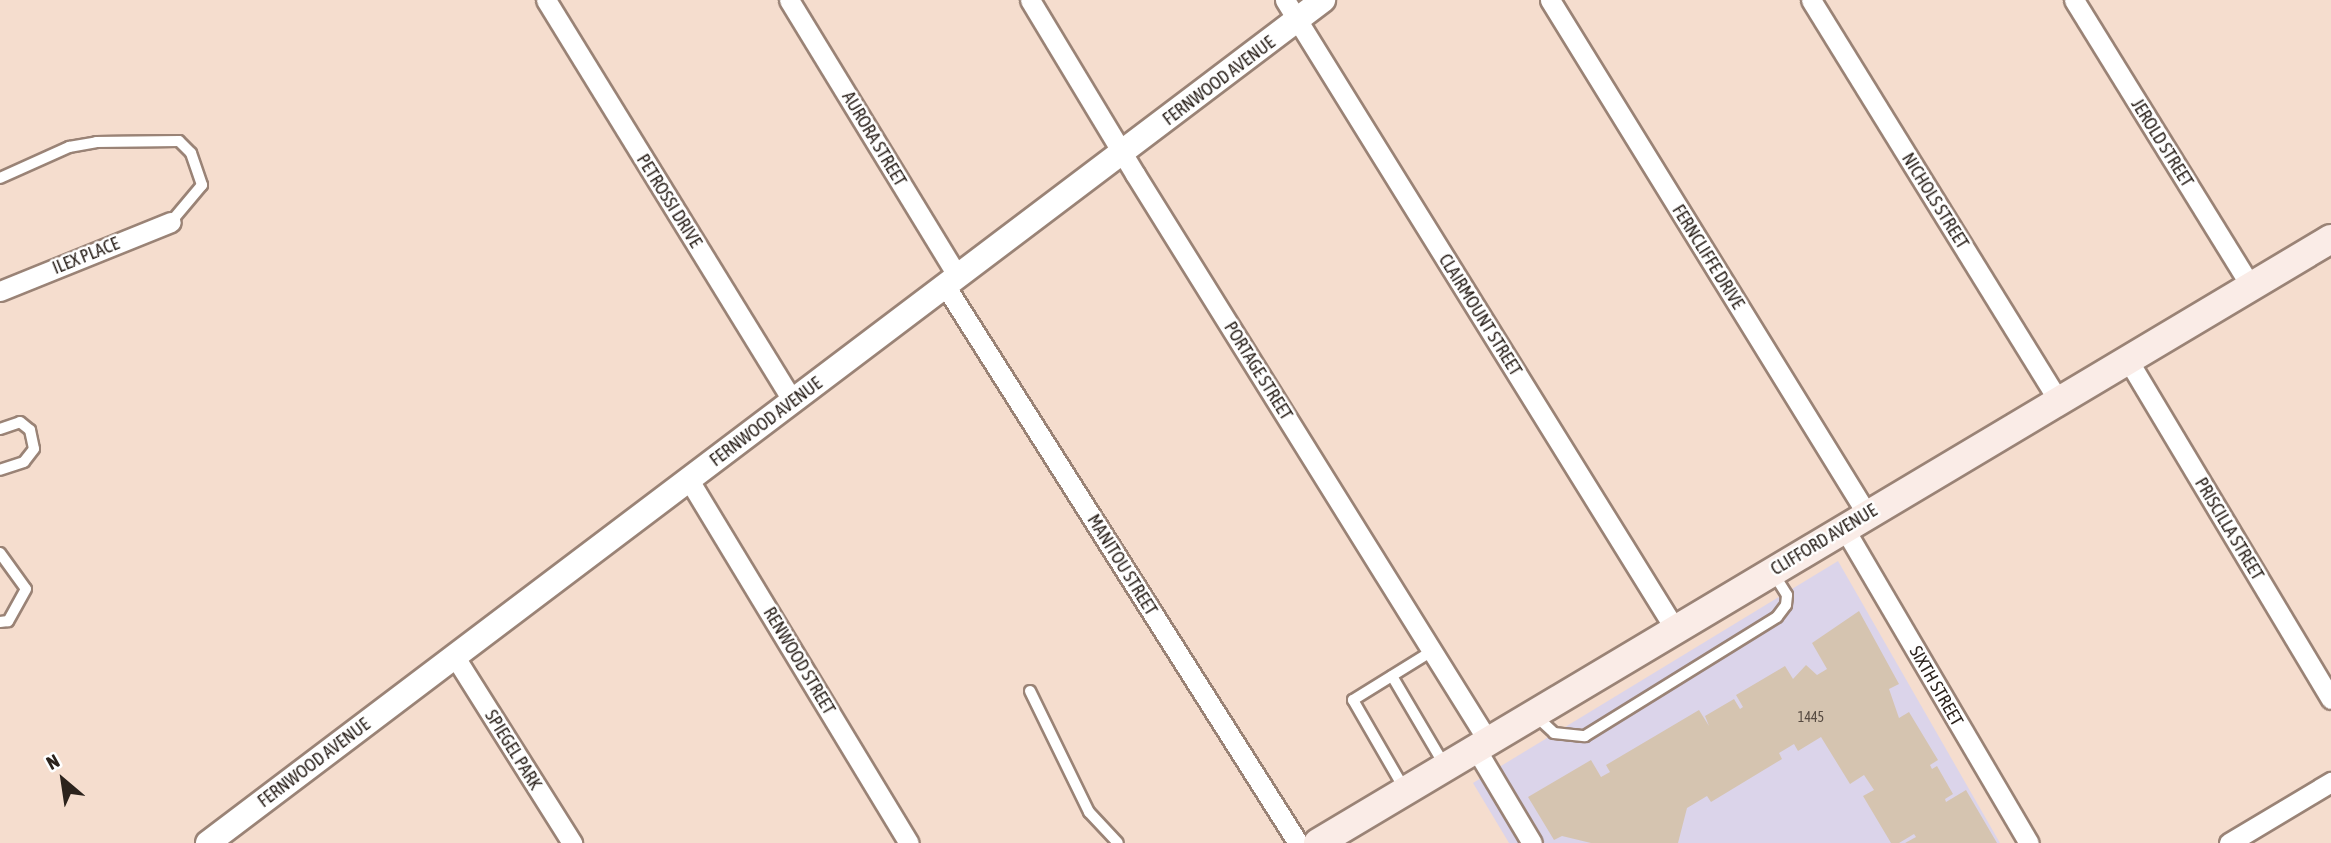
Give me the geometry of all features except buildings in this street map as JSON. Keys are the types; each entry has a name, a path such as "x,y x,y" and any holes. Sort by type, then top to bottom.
{"main road":[{"name":"CLIFFORD AVENUE","path":"1318,843 2331,239"}],"street":[{"name":"PETROSSI DRIVE","path":"546,0 793,401"},
{"name":"AURORA STREET","path":"789,0 952,282"},
{"name":"PORTAGE STREET","path":"1030,0 1432,651 1532,843"},
{"name":"FERNWOOD AVENUE","path":"208,843 1123,153 1292,10 1324,0"},
{"name":"FERNCLIFFE DRIVE","path":"1550,0 1855,521"},
{"name":"NICHOLS STREET","path":"1811,0 2059,401"},
{"name":"JEROLD STREET","path":"2074,0 2251,287"},
{"name":"CLAIRMOUNT STREET","path":"1292,10 1675,629"},
{"name":"ILEX PLACE","path":"0,291 172,222"},
{"name":"MANITOU STREET","path":"952,282 1298,843"},
{"name":"PRISCILLA STREET","path":"2128,360 2331,699"},
{"name":"RENWOOD STREET","path":"689,480 909,843"},
{"name":"SIXTH STREET","path":"1855,521 2029,843"},
{"name":"SPIEGEL PARK","path":"455,657 572,843"},
{"path":"2228,843 2331,782"}],"lane":[{"path":"0,178 69,147 96,142 179,141 191,153 202,185 172,222"},
{"path":"0,429 20,422 30,430 34,449 24,462 0,470"},
{"path":"0,553 26,589 8,621 0,622"},
{"path":"1534,714 1554,733 1563,736 1585,736 1777,617 1786,606 1787,595 1772,570"},
{"path":"1405,790 1353,699 1432,651"},
{"path":"1392,676 1446,767"},
{"path":"1030,691 1089,813 1118,843"}],"shaded area":[{"path":"1838,561 2000,843 1509,843 1473,783"}]}
